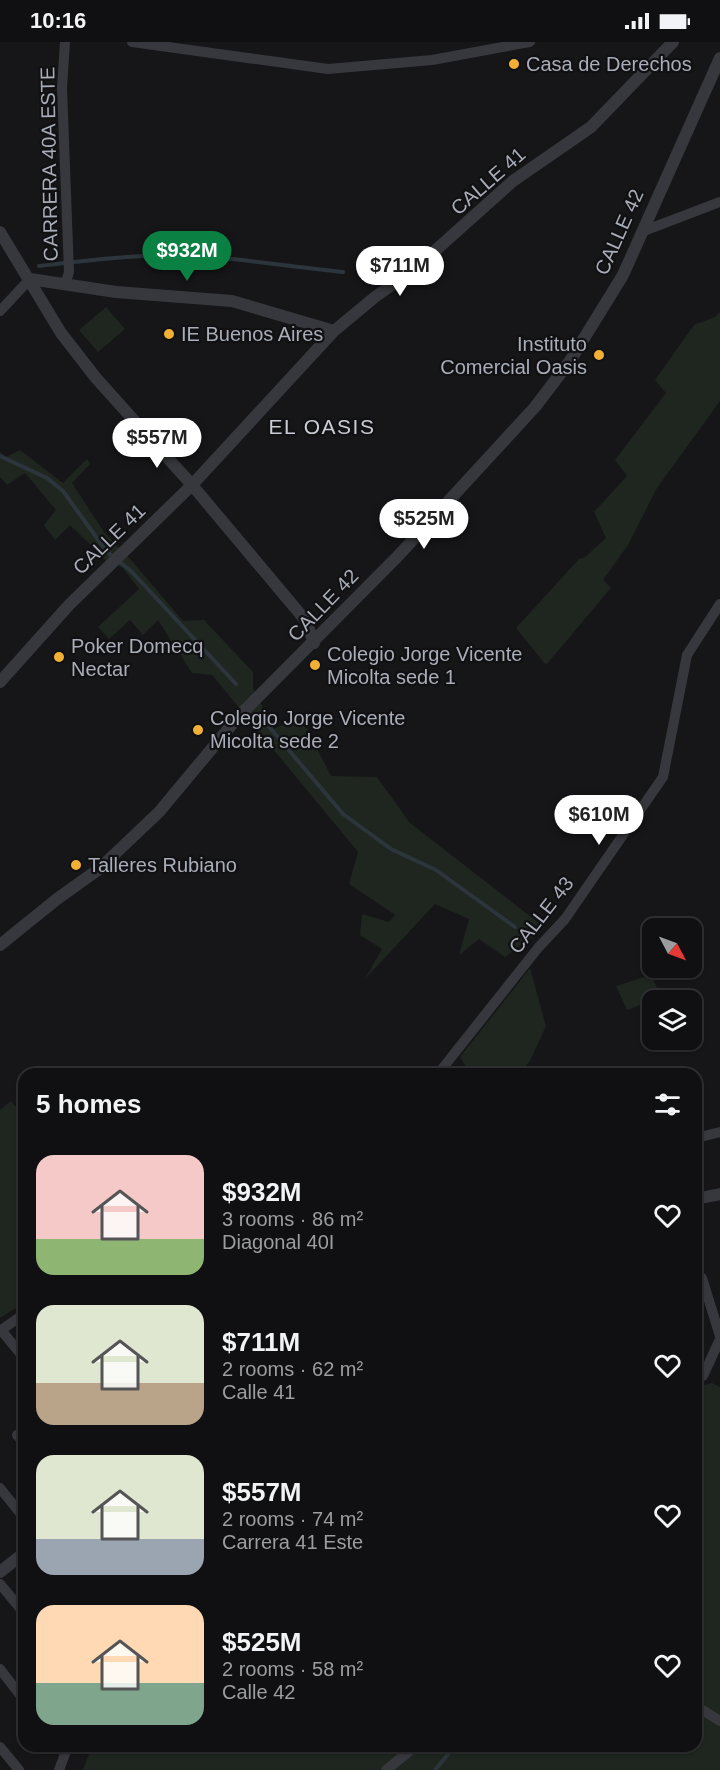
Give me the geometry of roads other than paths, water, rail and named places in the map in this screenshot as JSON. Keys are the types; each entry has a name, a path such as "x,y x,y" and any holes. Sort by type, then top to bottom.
{"street":[{"name":"CARRERA 40A ESTE","path":"65,42 62,88 69,272 65,285"},
{"path":"132,42 328,69 432,60 530,42"},
{"name":"CALLE 41","path":"0,682 124,550 152,526 192,485 334,331 418,266 513,181 591,127 673,42"},
{"name":"CALLE 42","path":"0,945 99,869 159,812 239,716 314,643 535,407 598,319 623,275 720,58"},
{"path":"641,232 720,202"},
{"path":"0,232 61,333 96,378 192,485 306,621 314,643"},
{"path":"30,279 65,285 232,302 334,331"},
{"path":"0,311 30,279"},
{"name":"CALLE 43","path":"443,1068 538,948 565,918 663,777 687,655 720,604"},
{"path":"702,1136 720,1132"},
{"path":"702,1198 720,1194"},
{"path":"702,1278 720,1337 709,1363 702,1373"},
{"path":"18,1318 1,1330 18,1351"},
{"path":"709,1363 720,1369"},
{"path":"0,1488 18,1510"},
{"path":"0,1572 18,1558"},
{"path":"0,1584 18,1606"},
{"path":"0,1670 18,1692"},
{"path":"702,1710 720,1721"},
{"path":"0,1747 19,1770"},
{"path":"59,1770 63,1752"},
{"path":"386,1770 408,1752"}],"waterway":[{"path":"39,266 177,255 343,272"},
{"path":"0,456 47,478 63,491 107,552 131,571 236,684"},
{"path":"265,722 343,814 391,849 436,870 515,927"},
{"path":"435,1770 450,1752"}],"place":[{"name":"Casa de Derechos","path":"514,64"},
{"name":"IE Buenos Aires","path":"169,334"},
{"name":"Instituto Comercial Oasis","path":"599,355"},
{"name":"Poker Domecq Nectar","path":"59,657"},
{"name":"Colegio Jorge Vicente Micolta sede 1","path":"315,665"},
{"name":"Colegio Jorge Vicente Micolta sede 2","path":"198,730"},
{"name":"Talleres Rubiano","path":"76,865"}],"district":[{"name":"EL OASIS","path":"322,426"}]}
